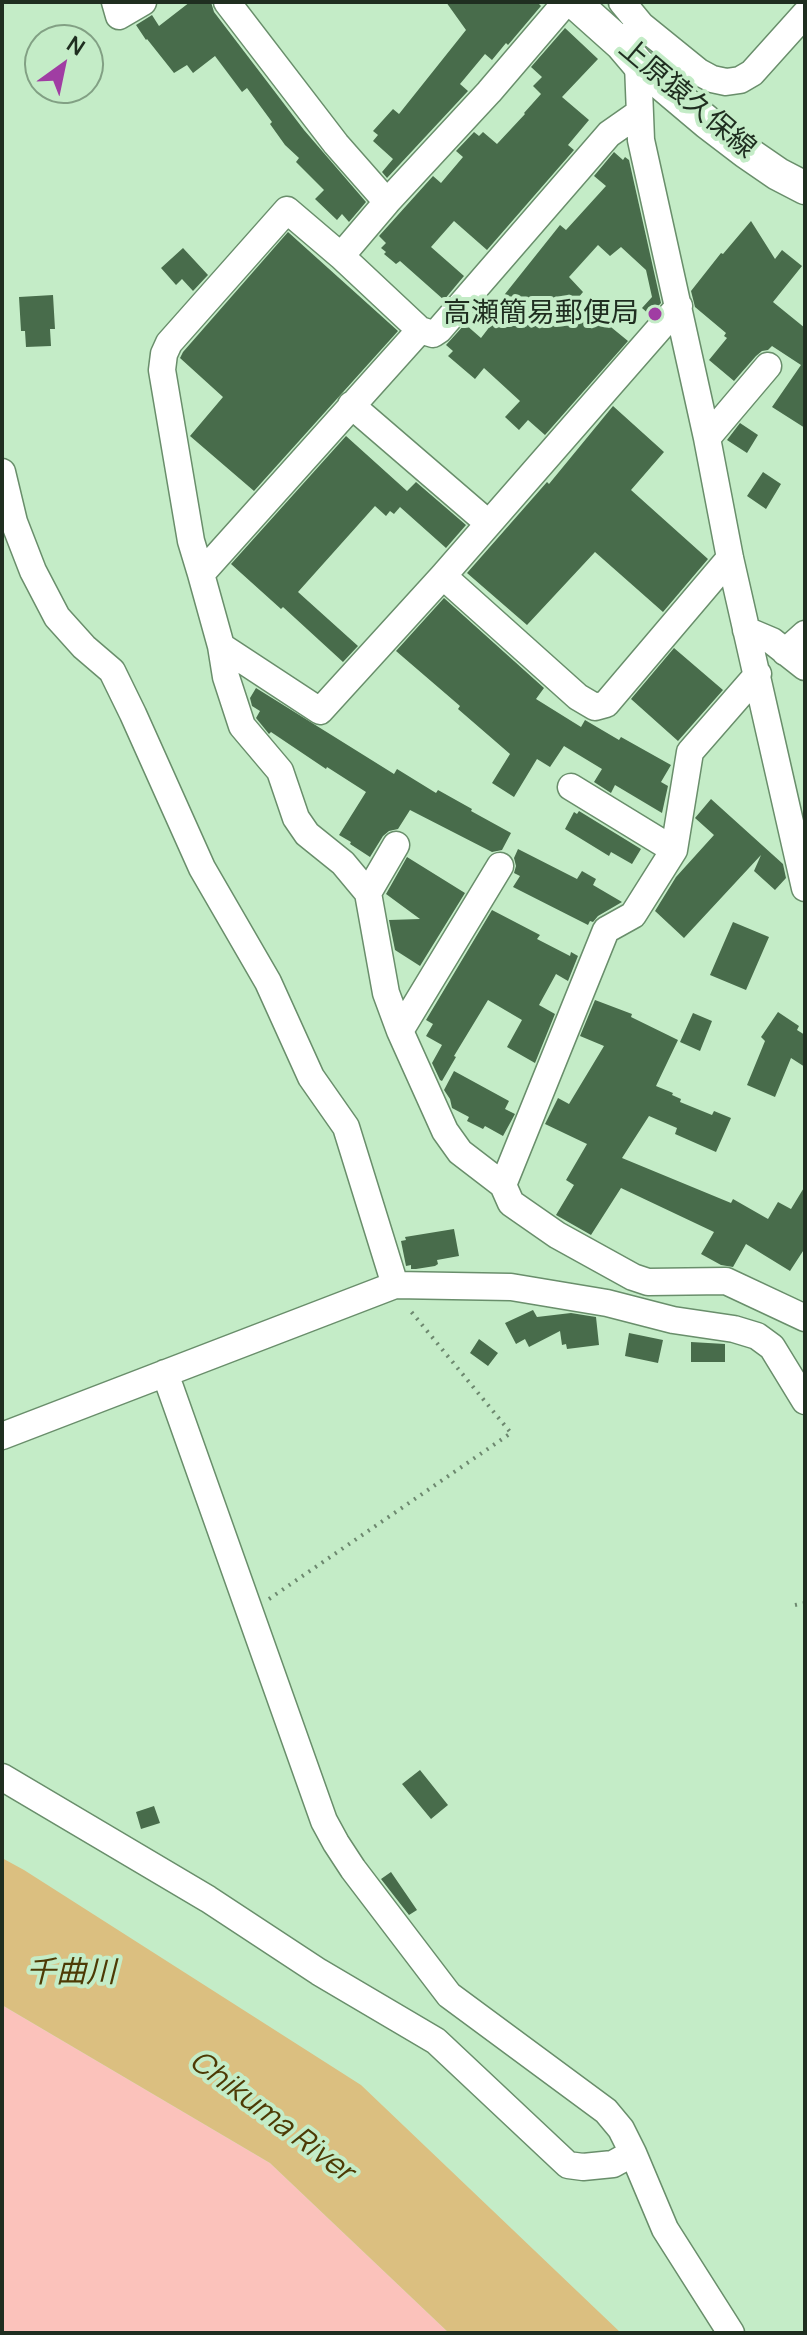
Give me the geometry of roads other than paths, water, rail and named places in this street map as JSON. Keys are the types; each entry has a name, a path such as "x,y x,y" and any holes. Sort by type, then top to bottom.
{"main road":[{"name":"上原猿久保線","path":"574,2 633,44 746,152 805,188"}],"street":[{"path":"115,2 119,16 143,2"},
{"path":"227,2 336,144 387,202"},
{"path":"341,256 566,2"},
{"path":"622,2 633,44 641,140 679,306 730,558 805,888"},
{"path":"633,44 712,79 726,82 740,80 752,73 805,14"},
{"path":"639,113 609,134 433,334 420,330 287,210 169,343 162,370 191,541 221,646 226,677 242,726 280,771 296,818 307,834 343,863 368,893 386,993 445,1131 460,1152 503,1185 511,1203 557,1235 633,1277 648,1282 726,1281 805,1318"},
{"path":"221,646 320,711 443,576 679,306"},
{"path":"201,574 420,330"},
{"path":"707,438 768,366"},
{"path":"351,405 488,523"},
{"path":"2,472 14,522 33,571 57,617 84,647 112,671 202,868 268,982 311,1077 346,1127 395,1285"},
{"path":"443,576 578,697 595,707 606,704 730,558"},
{"path":"746,630 772,641 795,660 805,634"},
{"path":"503,1185 606,930 633,915 674,850 690,752 758,674"},
{"path":"571,787 674,850"},
{"path":"368,893 396,845"},
{"path":"400,1031 500,866"},
{"path":"2,1436 395,1285 511,1287 746,1332 772,1347 805,1401"},
{"path":"165,1373 324,1821 353,1869 449,1995 606,2111 621,2129 665,2229 731,2333"},
{"path":"2,1777 195,1891 319,1972 436,2041 568,2165 613,2164 633,2153"}],"water":[{"name":"千曲川","path":"2,1858 361,2085 621,2333 449,2333 270,2163 2,2005"}],"place":[{"name":"高瀬簡易郵便局","path":"655,314"}],"water label":[{"name":"Chikuma River","path":"271,2117"}]}
